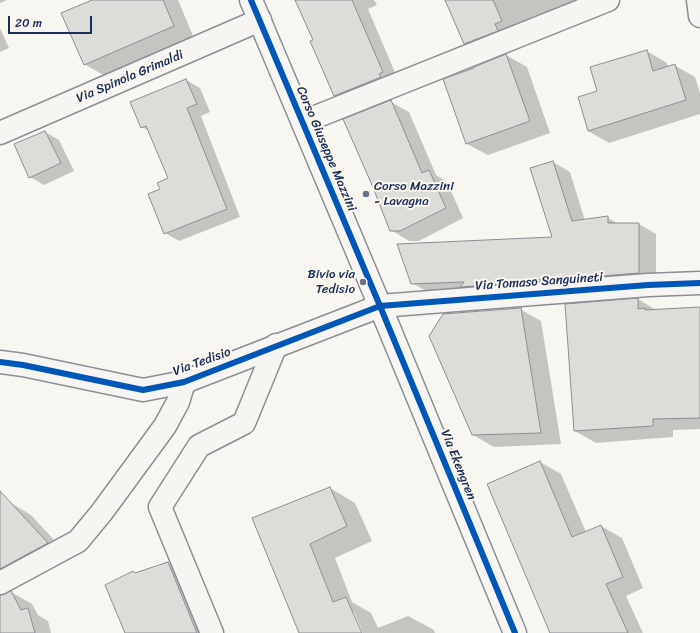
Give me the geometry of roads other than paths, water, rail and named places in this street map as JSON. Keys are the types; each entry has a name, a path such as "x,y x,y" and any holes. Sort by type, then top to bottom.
{"street":[{"name":"Corso Giuseppe Mazzini","path":"251,0 380,306"},
{"path":"303,122 608,0"},
{"path":"698,0 700,16"},
{"name":"Via Spinola Grimaldi","path":"0,134 260,20"},
{"name":"Via Tomaso Sanguineti","path":"380,306 648,285 700,283"},
{"name":"Via Tedisio","path":"0,362 23,365 143,390 184,382 276,345 380,306"},
{"name":"Via Ekengren","path":"380,306 515,633"},
{"path":"212,633 160,507 199,446 244,423 276,345"},
{"path":"0,583 78,541 102,512 165,426 178,402 184,382"}],"place":[{"name":"Corso Mazzini - Lavagna","path":"366,194"},
{"name":"Bivio via Tedisio","path":"363,282"}]}
